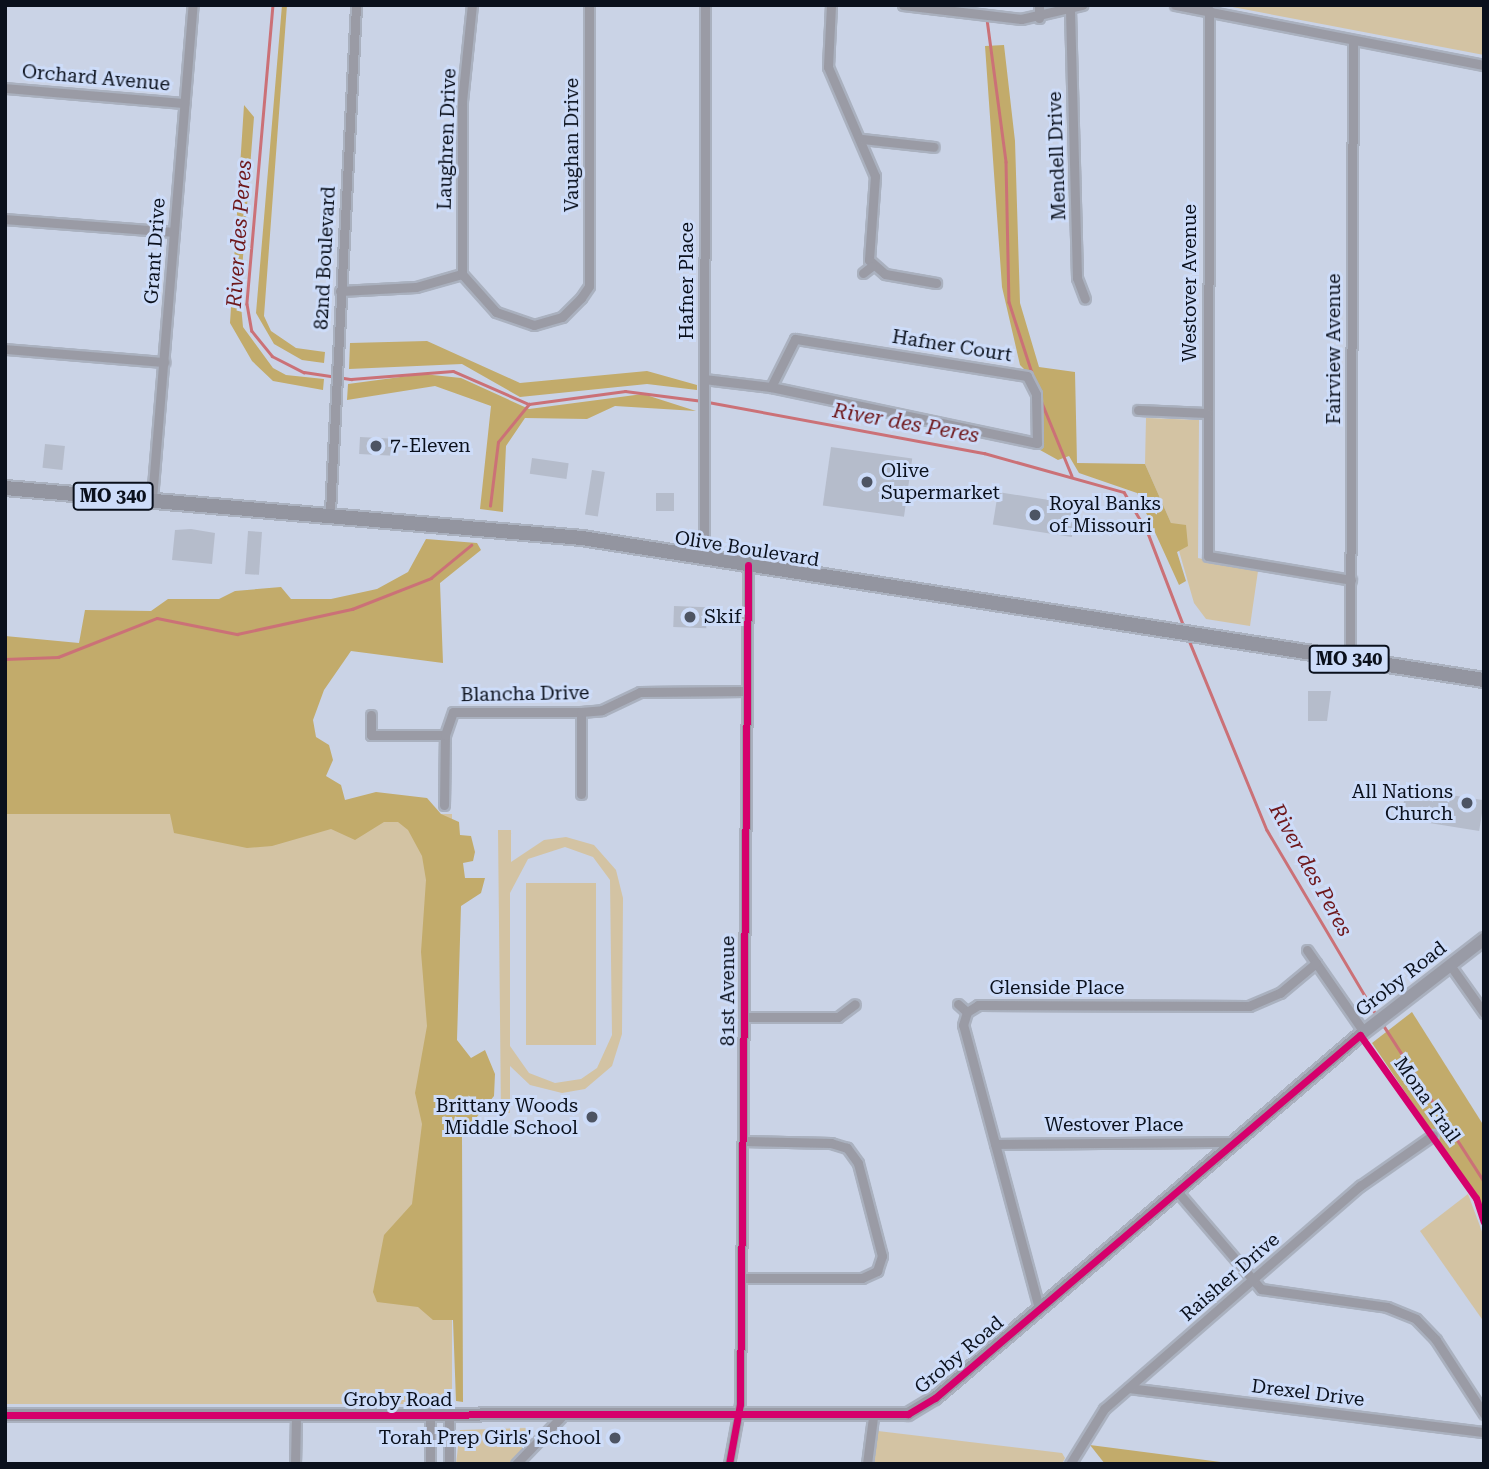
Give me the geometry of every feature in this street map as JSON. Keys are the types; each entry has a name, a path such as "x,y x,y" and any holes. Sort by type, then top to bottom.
{"main road":[{"name":"Olive Boulevard","path":"5,488 330,512 553,534 1484,680"}],"street":[{"name":"Grant Drive","path":"152,499 193,5"},
{"name":"82nd Boulevard","path":"330,512 356,5"},
{"name":"Laughren Drive","path":"462,274 462,101 472,5"},
{"name":"Vaughan Drive","path":"462,274 496,312 534,325 562,317 589,285 589,5"},
{"name":"Hafner Place","path":"704,558 705,5"},
{"path":"831,5 828,67 862,139 877,195 872,266 863,273"},
{"path":"903,5 1003,17 1039,18 1082,5"},
{"path":"1039,5 1039,18"},
{"path":"1175,5 1484,65"},
{"name":"Mendell Drive","path":"1070,10 1077,278 1086,299"},
{"name":"Westover Avenue","path":"1209,10 1208,556 1351,580"},
{"name":"Fairview Avenue","path":"1350,659 1353,40"},
{"name":"Orchard Avenue","path":"5,88 184,103"},
{"path":"862,139 934,147"},
{"path":"5,219 174,232"},
{"path":"872,266 885,274 936,283"},
{"path":"340,291 416,287 462,274"},
{"name":"Hafner Court","path":"704,383 771,387 1037,443 1036,394 1027,376 795,339 771,387"},
{"path":"5,349 164,362"},
{"path":"1138,410 1207,413"},
{"name":"81st Avenue","path":"729,1464 737,1417 741,1278 748,565"},
{"name":"Blancha Drive","path":"445,735 453,712 465,710 581,712 602,710 640,692 745,691"},
{"path":"581,712 581,794"},
{"path":"371,715 371,735 445,735 444,805"},
{"name":"Groby Road","path":"5,1415 873,1417 922,1408 1367,1029 1484,939"},
{"path":"1307,950 1367,1029"},
{"name":"Glenside Place","path":"1039,1308 963,1025 967,1012 978,1006 1250,1006 1280,993 1316,962"},
{"path":"1450,965 1484,1013"},
{"path":"744,1017 838,1017 855,1004"},
{"path":"958,1004 967,1012"},
{"name":"Raisher Drive","path":"1070,1464 1096,1418 1129,1388 1360,1186 1433,1135"},
{"path":"741,1278 862,1278 877,1271 882,1256 858,1163 847,1148 831,1143 743,1141"},
{"name":"Westover Place","path":"995,1144 1234,1142"},
{"path":"1177,1191 1261,1289 1387,1307 1416,1319 1436,1340 1484,1414"},
{"name":"Drexel Drive","path":"1129,1388 1484,1433"},
{"path":"295,1464 296,1416"},
{"path":"430,1416 430,1464"},
{"path":"449,1416 449,1464"},
{"path":"516,1464 561,1417"},
{"path":"867,1464 873,1417"}],"shaded area":[{"path":"282,5 287,5 264,316 271,331 296,348 325,352 324,363 302,360 274,344 256,313"},
{"path":"1222,5 1484,5 1484,55 1327,25"},
{"path":"1004,45 1015,141 1020,303 1039,367 1075,372 1077,463 1145,464 1171,523 1186,525 1188,546 1177,552 1186,581 1179,585 1137,493 1079,473 1069,456 1058,460 1040,450 1043,415 1030,375 1020,365 1002,287 985,46"},
{"path":"244,105 254,117 240,295 243,327 273,368 286,375 324,379 323,390 273,381 252,361 230,323"},
{"path":"427,341 520,383 647,371 697,385 697,390 647,384 520,397 462,364 349,369 350,343"},
{"path":"423,374 461,378 529,409 643,394 696,411 615,406 587,419 525,418 506,446 503,512 480,509 491,406 435,386 347,400 348,384"},
{"path":"1146,418 1199,420 1198,558 1258,571 1250,626 1206,619 1194,603 1171,523 1145,464"},
{"path":"426,539 477,543 481,550 440,583 443,663 351,651 324,690 313,720 316,737 329,745 333,760 326,776 341,785 345,800 376,792 427,798 441,814 459,822 460,835 471,836 475,852 473,861 463,863 465,878 485,878 481,893 461,906 457,1040 471,1058 485,1050 495,1074 494,1096 462,1135 463,1402 456,1401 453,1320 433,1320 418,1307 377,1302 373,1292 384,1235 412,1204 422,1124 415,1093 427,1026 421,952 426,880 422,856 408,830 398,822 384,822 355,840 331,829 272,846 247,848 174,833 170,814 5,814 5,636 79,643 85,610 151,611 168,599 219,599 235,591 281,587 291,599 331,599 377,589 408,572"},
{"path":"5,814 452,814 452,1404 5,1404"},
{"path":"498,830 511,830 511,862 544,840 566,837 594,845 616,870 623,898 622,1034 612,1066 585,1089 562,1093 530,1085 510,1066 510,1113 501,1113","holes":["565,847 593,857 610,880 612,1035 597,1068 581,1079 555,1083 529,1073 510,1046 510,893 528,859"]},
{"path":"526,883 596,883 596,1045 526,1045"},
{"path":"1412,1012 1484,1126 1484,1209 1372,1043"},
{"path":"1468,1194 1484,1237 1484,1322 1420,1231"},
{"path":"529,1428 530,1444 511,1464 456,1464 460,1430"},
{"path":"878,1431 1062,1453 1065,1458 1062,1464 874,1464"},
{"path":"1090,1445 1236,1464 1105,1464"}],"building":[{"name":"7-Eleven","path":"360,437 394,439 393,456 359,454"},
{"path":"45,444 65,446 62,470 42,468"},
{"name":"Olive Supermarket","path":"831,447 912,458 904,517 823,505"},
{"path":"532,458 569,463 566,479 530,474"},
{"path":"592,470 605,472 598,516 585,514"},
{"name":"Royal Banks of Missouri","path":"998,492 1077,505 1072,537 993,525"},
{"path":"656,493 674,493 674,511 656,511"},
{"path":"191,529 215,533 212,564 172,560 175,530"},
{"path":"248,531 262,532 259,575 245,574"},
{"name":"Skif","path":"674,606 707,607 706,628 673,627"},
{"path":"1308,691 1331,691 1327,721 1308,721"},
{"path":"1406,788 1484,800 1479,831 1401,819"}],"waterway":[{"name":"River des Peres","path":"273,5 247,304 252,331 272,356 304,372 351,379 453,371 529,404 625,391 702,401"},
{"path":"987,19 1006,162 1009,302 1036,385"},
{"path":"1040,398 1072,476"},
{"name":"River des Peres","path":"708,402 984,453 1124,492 1148,533 1184,627"},
{"path":"490,506 498,442 529,404"},
{"path":"5,659 58,657 157,618 237,634 352,609 431,578 471,545"},
{"name":"River des Peres","path":"1189,640 1267,830 1378,1018"},
{"name":"River des Peres","path":"1382,1023 1484,1181"}],"cycle path":[{"path":"729,1464 740,1404 748,565"},
{"name":"Mona Trail","path":"5,1415 908,1414 935,1398 1360,1035 1476,1198 1484,1222"}],"place":[{"name":"7-Eleven","path":"376,446"},
{"name":"Olive Supermarket","path":"867,482"},
{"name":"Royal Banks of Missouri","path":"1035,515"},
{"name":"Skif","path":"690,617"},
{"name":"All Nations Church","path":"1467,803"},
{"name":"Brittany Woods Middle School","path":"592,1117"},
{"name":"Torah Prep Girls' School","path":"615,1438"}]}
